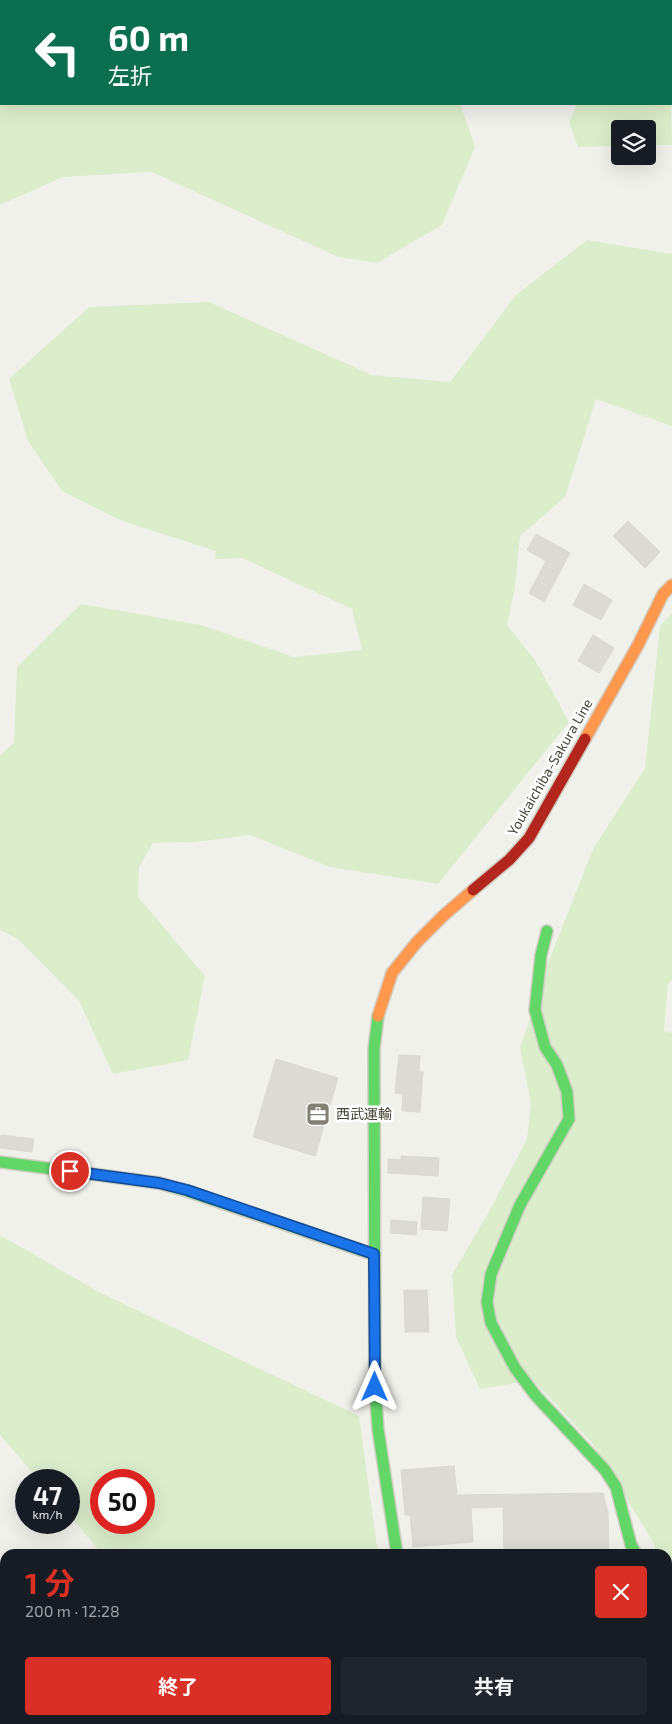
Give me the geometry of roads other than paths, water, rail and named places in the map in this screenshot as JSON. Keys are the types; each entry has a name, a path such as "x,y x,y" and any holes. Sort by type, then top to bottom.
{"street":[{"name":"Youkaichiba-Sakura Line","path":"396,1549 376,1404 374,1050 378,1019 392,973 417,942 443,916 509,860 529,838 638,645 663,594 672,585"},
{"path":"547,931 541,955 535,1010 545,1047 557,1065 568,1092 569,1119 520,1205 491,1274 487,1302 491,1323 515,1368 536,1396 605,1470 616,1487 634,1549"},
{"path":"0,1162 159,1183 187,1190 374,1254"}],"place":[{"name":"西武運輸","path":"318,1114"}]}
